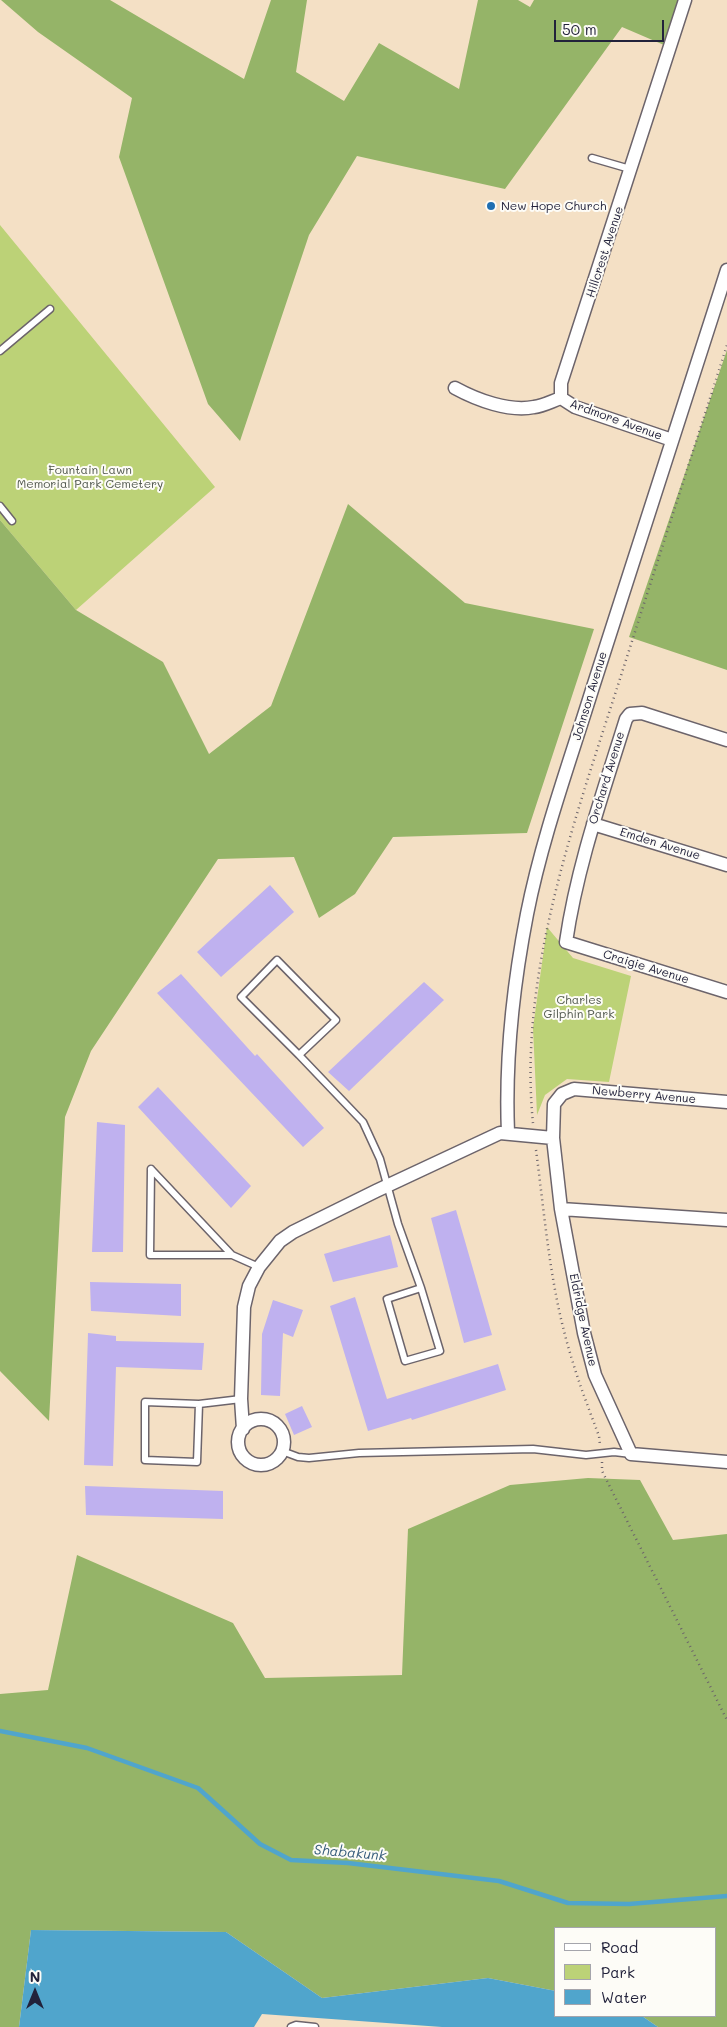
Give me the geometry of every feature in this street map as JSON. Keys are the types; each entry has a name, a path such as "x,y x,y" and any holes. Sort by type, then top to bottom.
{"street":[{"name":"Hillcrest Avenue","path":"561,398 561,383 632,170 685,0"},
{"name":"Johnson Avenue","path":"508,1133 507,1104 514,1008 529,906 549,827 727,270"},
{"path":"455,388 486,401 509,407 534,408 561,398"},
{"name":"Ardmore Avenue","path":"561,398 575,406 672,440"},
{"name":"Orchard Avenue","path":"566,942 572,901 593,824 626,719 630,714 642,714 727,740"},
{"name":"Emden Avenue","path":"593,824 727,865"},
{"name":"Craigie Avenue","path":"566,942 727,992"},
{"name":"Newberry Avenue","path":"562,1094 574,1090 727,1102"},
{"name":"Eldridge Avenue","path":"562,1094 554,1104 554,1138 561,1209 584,1333 595,1375 631,1454"},
{"path":"243,1429 241,1399 244,1307 249,1286 258,1267 276,1246 293,1232 500,1133 554,1138"},
{"path":"561,1209 727,1220"},
{"path":"264,1419 280,1427 284,1437 282,1451 275,1461 267,1465 258,1466 250,1463 243,1457 238,1448 238,1435 247,1424 254,1420 264,1419"},
{"path":"631,1454 727,1462"}],"lane":[{"path":"592,158 632,170"},
{"path":"0,351 50,309"},
{"path":"0,506 12,522"},
{"path":"299,1055 336,1020 277,960 241,996 363,1122 380,1159 398,1224 421,1288 440,1351 406,1361 387,1299 421,1288"},
{"path":"232,1255 150,1255 151,1169 232,1255 258,1267"},
{"path":"200,1404 197,1462 145,1460 145,1402 200,1404 241,1399"},
{"path":"282,1451 298,1457 309,1458 359,1453 533,1449 586,1454 614,1452 631,1454"},
{"path":"291,2027 296,2025 315,2027"}],"path":[{"path":"602,1471 727,1720"}],"green space":[{"path":"1,0 110,0 244,79 271,0 307,0 296,72 344,101 379,43 459,89 478,0 518,0 530,7 534,0 687,0 671,48 622,27 505,189 357,156 309,235 240,441 208,404 119,157 132,98 38,32"},
{"name":"Fountain Lawn Memorial Park Cemetery","path":"0,225 215,487 76,610 0,520"},
{"path":"727,350 727,670 629,637"},
{"path":"348,504 465,603 594,629 527,833 393,837 355,894 319,918 294,857 218,859 91,1051 65,1117 49,1421 0,1371 0,520 76,610 163,662 209,754 271,706"},
{"name":"Charles Gilphin Park","path":"547,927 573,958 631,976 609,1082 567,1079 545,1095 537,1115 533,1028"},
{"path":"588,1478 640,1480 673,1540 727,1534 727,2027 658,2027 643,2017 717,2017 717,1927 554,1927 554,1991 488,1978 322,1998 226,1932 31,1930 19,2027 0,2027 0,1694 48,1690 77,1555 233,1623 265,1678 402,1675 408,1529 510,1485"}],"water":[{"path":"31,1930 226,1932 322,1998 488,1978 554,1991 554,2017 643,2017 658,2027 442,2027 262,2014 254,2027 19,2027"}],"building":[{"path":"270,885 294,912 221,977 197,952"},
{"path":"181,974 255,1056 257,1054 324,1128 303,1147 157,993"},
{"path":"424,982 444,1000 349,1091 328,1072"},
{"path":"158,1087 251,1186 231,1208 138,1107"},
{"path":"97,1122 125,1125 123,1252 92,1252"},
{"path":"456,1210 492,1335 464,1343 431,1218"},
{"path":"390,1235 398,1267 333,1282 324,1254"},
{"path":"90,1282 181,1284 181,1316 91,1311"},
{"path":"355,1297 387,1399 498,1364 506,1390 412,1420 411,1418 368,1431 330,1306"},
{"path":"273,1300 303,1310 293,1337 283,1333 280,1396 261,1395 262,1334"},
{"path":"88,1333 116,1336 116,1341 204,1343 202,1370 116,1367 113,1466 84,1465"},
{"path":"302,1406 312,1427 294,1435 285,1414"},
{"path":"85,1486 223,1491 223,1519 86,1515"}],"waterway":[{"name":"Shabakunk","path":"0,1731 87,1748 198,1788 260,1844 291,1860 348,1863 499,1881 568,1903 629,1904 727,1896"}],"place":[{"name":"New Hope Church","path":"491,206"}]}
